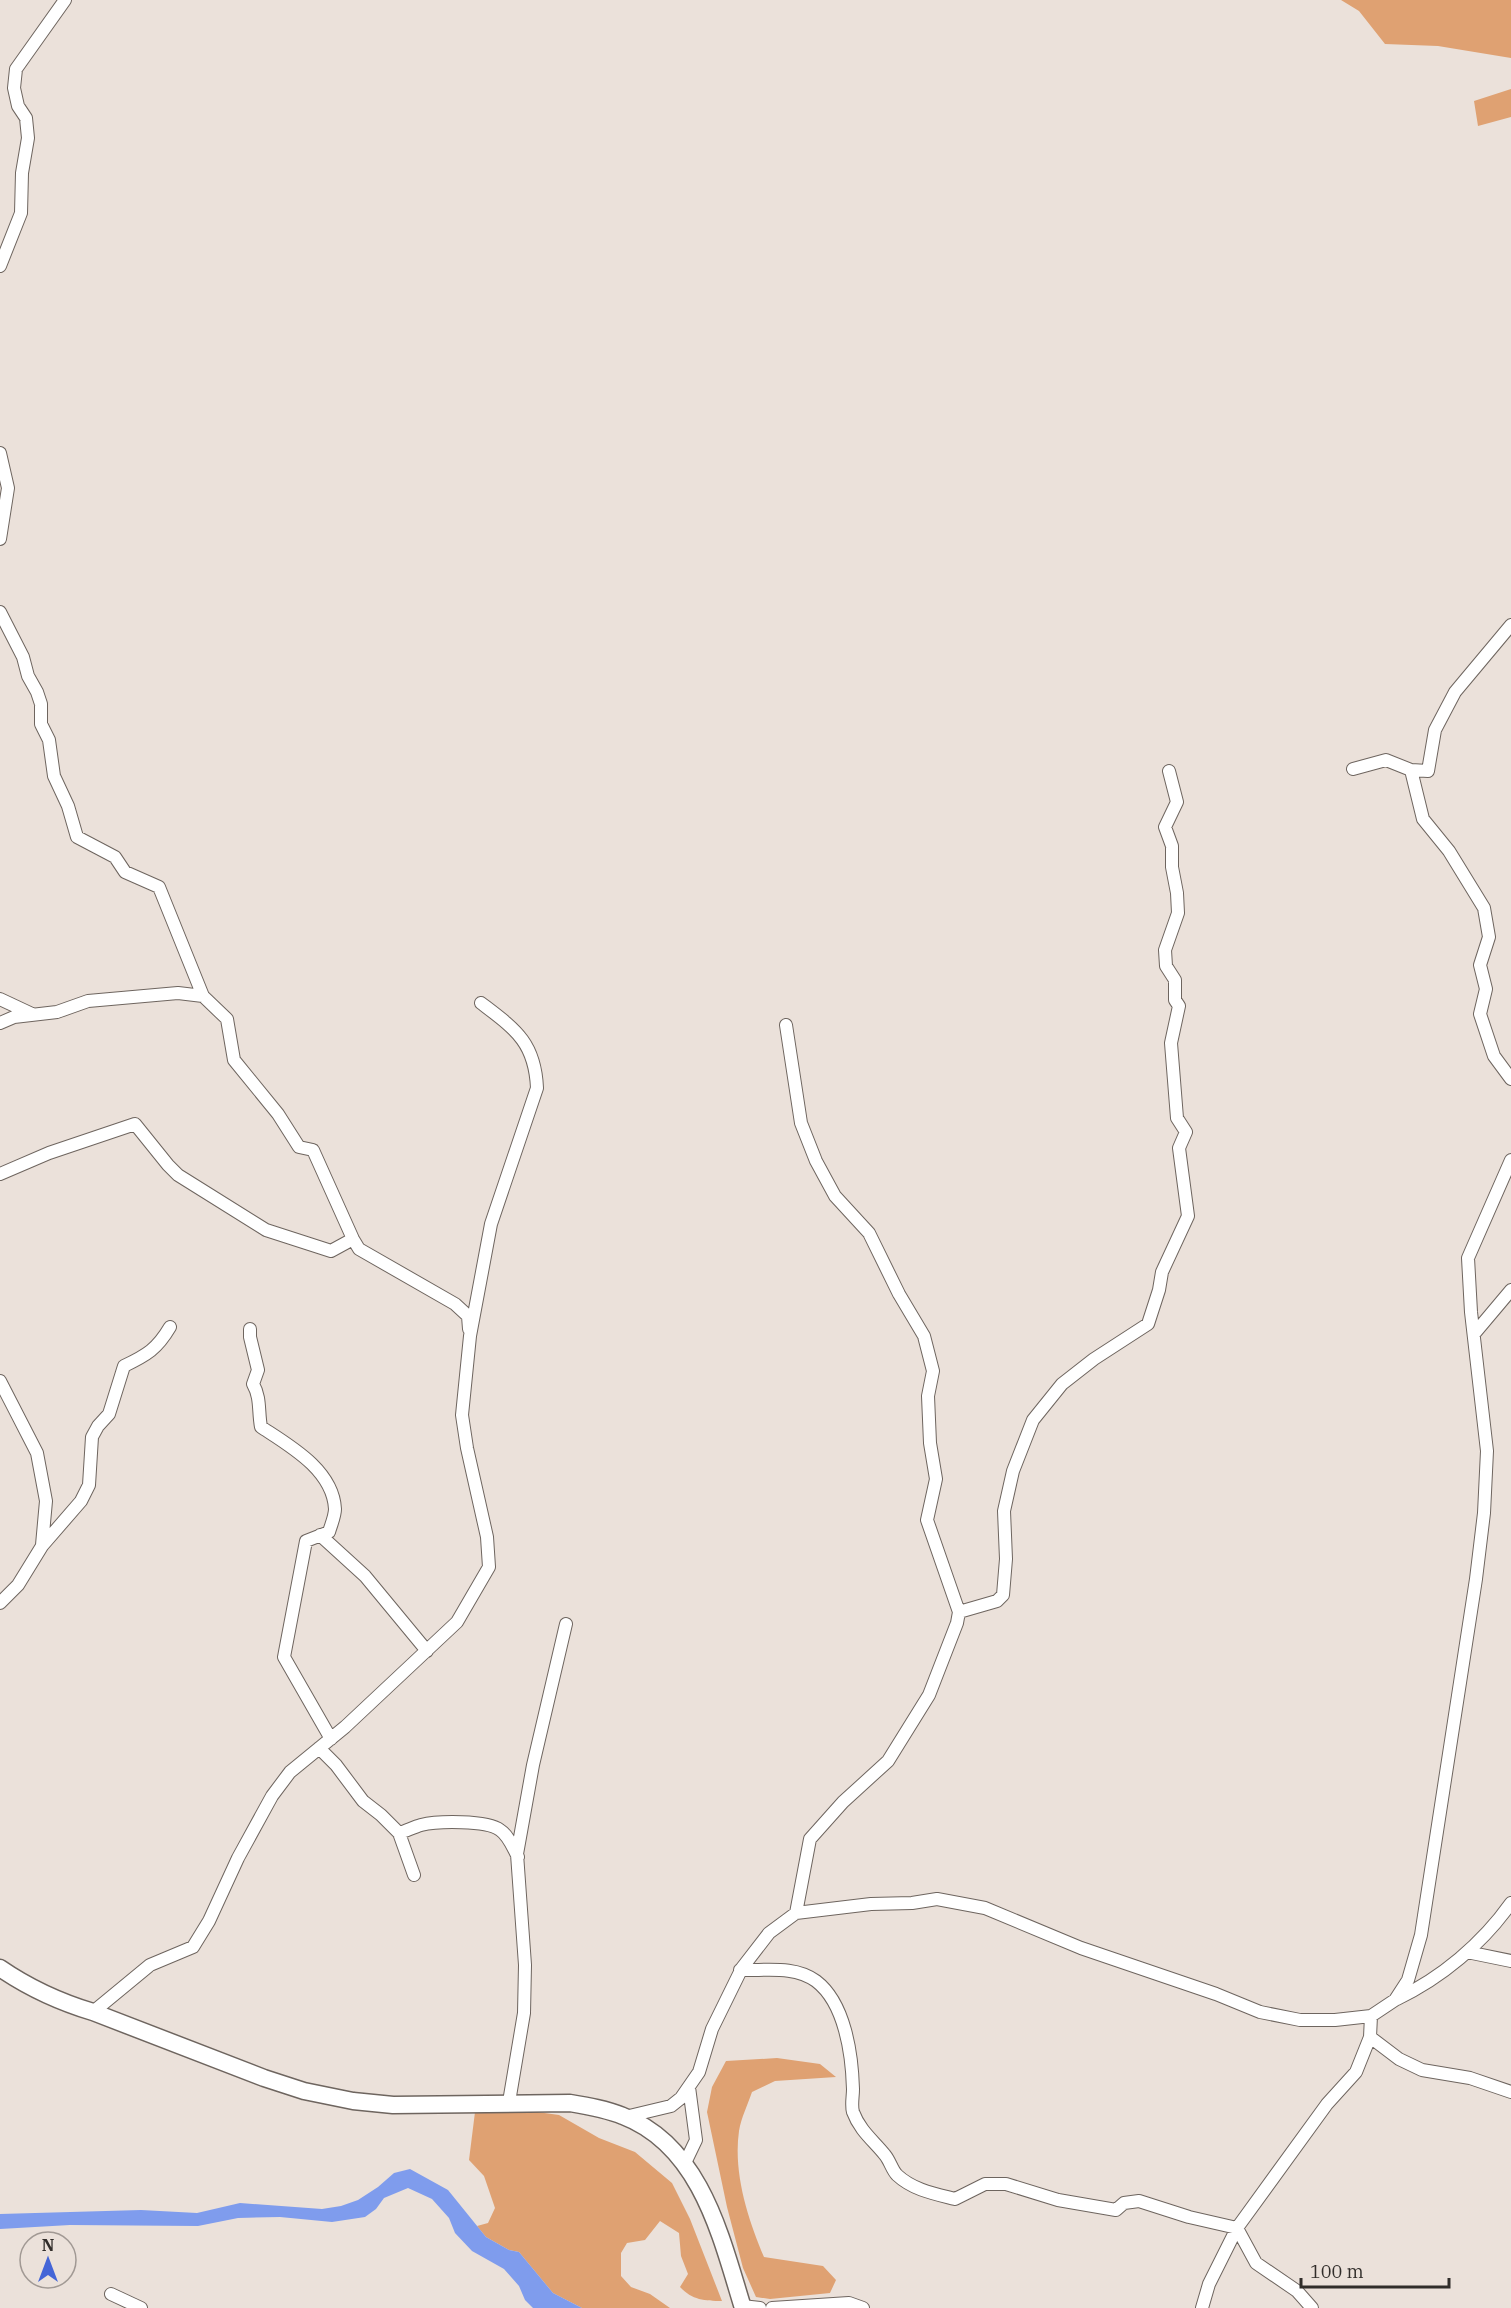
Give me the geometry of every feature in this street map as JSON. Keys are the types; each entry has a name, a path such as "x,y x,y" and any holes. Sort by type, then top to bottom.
{"highway":[{"path":"0,1968 43,1994 67,2005 93,2012 264,2078 304,2091 353,2101 393,2105 570,2103 597,2108 625,2117 648,2129 685,2163 716,2223 742,2307"}],"street":[{"path":"0,266 21,213 22,173 28,138 26,118 18,106 14,88 16,69 65,0"},
{"path":"0,453 8,488 0,539"},
{"path":"0,612 23,657 28,676 37,692 41,704 41,724 49,740 54,776 68,806 76,837 115,857 125,872 159,887 203,996 227,1019 234,1060 278,1114 299,1146 313,1150 353,1239 360,1249 455,1304 468,1316 470,1336"},
{"path":"1353,769 1386,760 1411,770 1428,771 1435,730 1455,692 1511,625"},
{"path":"1411,770 1423,819 1449,851 1484,908 1489,938 1480,965 1486,989 1480,1014 1494,1056 1511,1079"},
{"path":"959,1612 997,1601 1003,1595 1006,1559 1004,1511 1013,1471 1034,1420 1062,1384 1094,1359 1148,1324 1162,1272 1188,1216 1179,1148 1186,1132 1177,1118 1171,1043 1179,1006 1176,1000 1175,980 1166,966 1165,950 1178,913 1172,867 1172,846 1165,827 1177,802 1169,771"},
{"path":"0,1023 14,1017 57,1012 88,1001 178,993 203,996"},
{"path":"0,999 33,1014"},
{"path":"93,2012 150,1965 193,1947 209,1921 238,1858 272,1796 290,1773 331,1739 458,1622 489,1567 487,1537 462,1415 470,1336 491,1224 537,1088 536,1067 527,1044 508,1024 481,1003"},
{"path":"786,1025 801,1123 816,1161 835,1196 869,1233 924,1336 933,1371 928,1396 930,1443 936,1479 927,1520 959,1612 957,1623 929,1695 907,1733 888,1761 843,1802 810,1839 796,1912"},
{"path":"0,1174 58,1150 135,1124 178,1175 266,1230 331,1251 353,1239"},
{"path":"1395,2000 1408,1980 1420,1935 1485,1513 1487,1451 1468,1258 1511,1160"},
{"path":"1474,1334 1511,1290"},
{"path":"0,1603 18,1585 42,1546 81,1501 89,1485 92,1437 109,1414 124,1366 147,1356 162,1341 170,1327"},
{"path":"250,1329 258,1370 253,1384 260,1396 258,1411 261,1427 312,1464 331,1491 335,1511 329,1532 306,1541 284,1657 331,1739"},
{"path":"0,1381 37,1453 46,1502 42,1546"},
{"path":"320,1535 366,1576 427,1651"},
{"path":"509,2102 524,2013 525,1965 518,1857 533,1765 566,1624"},
{"path":"320,1748 363,1801 399,1833 414,1875"},
{"path":"399,1833 423,1824 484,1825 500,1829 510,1841 518,1857"},
{"path":"625,2117 671,2106 681,2098 699,2072 712,2029 740,1970 769,1933 796,1912 938,1899 985,1908 1081,1948 1216,1994 1260,2012 1300,2020 1335,2020 1371,2016 1395,2000 1425,1986 1467,1952 1509,1911"},
{"path":"1467,1952 1511,1960"},
{"path":"740,1970 783,1969 796,1972 815,1980 835,2001 843,2023 851,2067 852,2110 868,2139 885,2155 896,2174 919,2189 955,2199 985,2184 1006,2184 1058,2200 1116,2211 1124,2203 1139,2201 1189,2217 1237,2228 1256,2263 1297,2291 1312,2308"},
{"path":"1202,2308 1209,2284 1237,2228 1327,2104 1356,2072 1370,2037 1371,2016"},
{"path":"1370,2037 1399,2059 1422,2070 1470,2078 1511,2092"},
{"path":"685,2163 696,2140 689,2087"},
{"path":"111,2294 141,2308"},
{"path":"772,2308 849,2303 863,2308"},
{"path":"742,2307 760,2308"}],"shaded area":[{"path":"1341,0 1511,0 1511,58 1438,46 1385,44 1359,11"},
{"path":"1511,89 1511,117 1478,126 1474,101"},
{"path":"777,2058 820,2064 836,2077 775,2081 752,2092 740,2126 738,2147 740,2179 747,2212 764,2257 823,2266 836,2280 830,2293 770,2299 756,2297 743,2268 727,2207 707,2112 712,2087 726,2061"},
{"path":"530,2111 559,2115 599,2138 635,2152 672,2183 690,2219 722,2301 699,2299 689,2295 680,2287 688,2274 681,2256 679,2233 660,2221 645,2240 627,2243 621,2253 621,2276 631,2287 650,2294 670,2308 582,2308 553,2293 519,2252 509,2250 486,2237 477,2226 488,2223 495,2208 484,2176 469,2160 475,2112"}],"water":[{"path":"410,2169 448,2190 486,2237 509,2250 519,2252 553,2293 582,2308 533,2308 525,2300 519,2286 504,2269 472,2251 455,2233 449,2218 432,2199 408,2188 384,2198 376,2209 365,2217 332,2222 280,2217 238,2218 198,2226 70,2225 0,2229 0,2214 141,2210 197,2213 240,2203 322,2209 358,2200 394,2173"}]}
